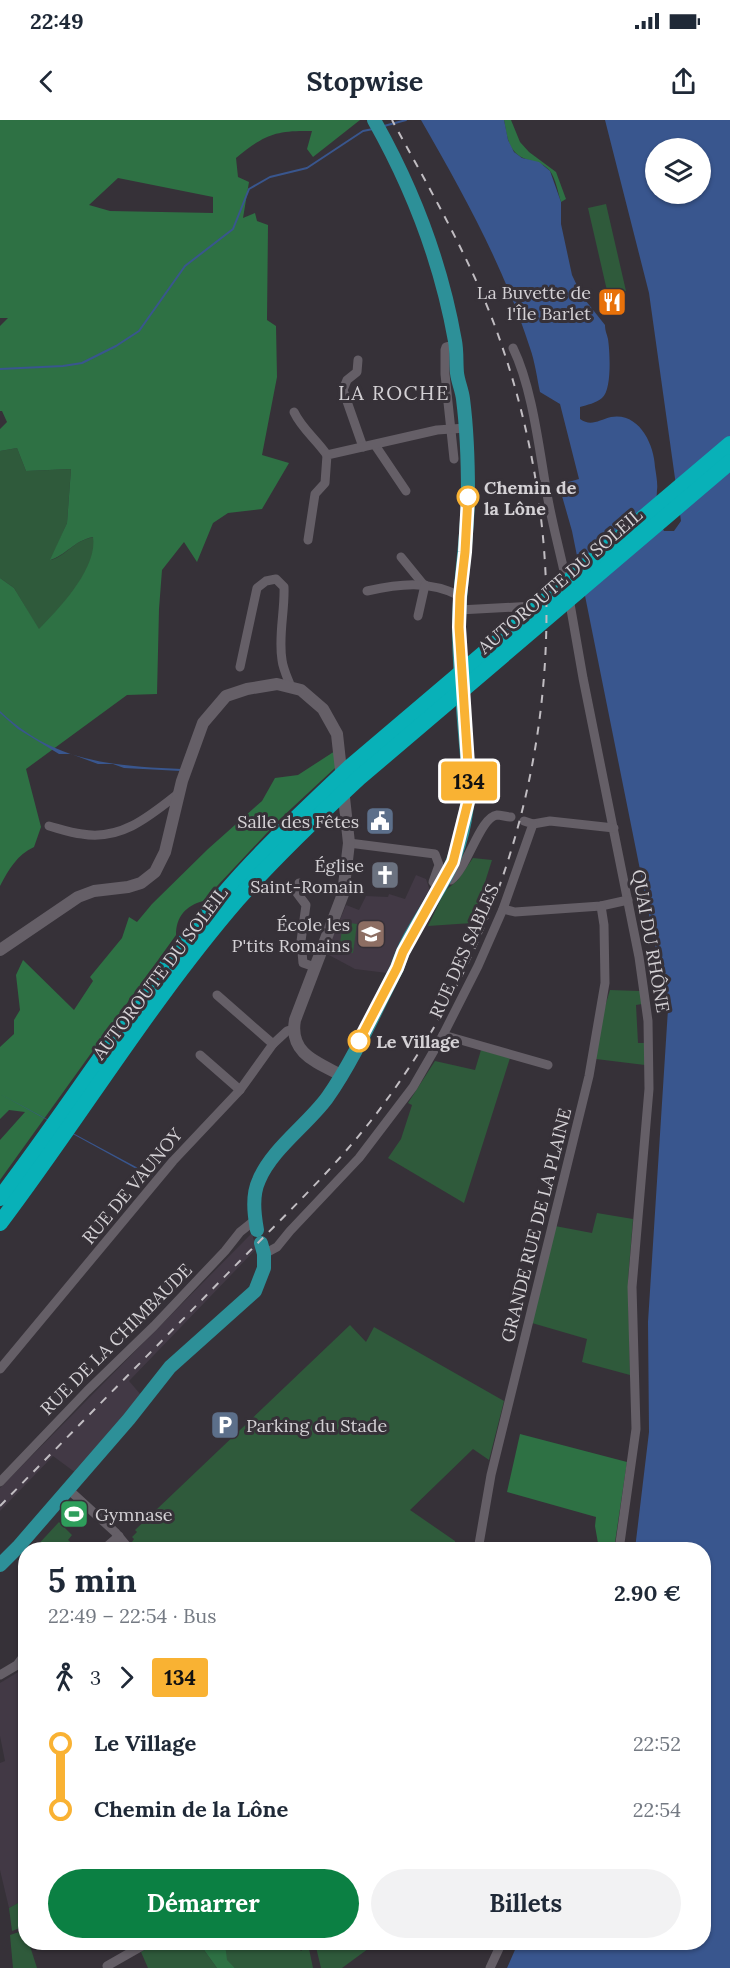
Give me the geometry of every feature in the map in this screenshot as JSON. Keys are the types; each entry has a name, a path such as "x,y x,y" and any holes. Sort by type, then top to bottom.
{"highway":[{"name":"AUTOROUTE DU SOLEIL","path":"0,1198 167,966 224,894 296,818 351,766 447,693 477,678 517,634 730,444"},
{"name":"AUTOROUTE DU SOLEIL","path":"0,1223 178,975 236,901 306,827 447,693 477,659 517,634 730,462"}],"main road":[{"path":"21,1542 136,1411 170,1367 250,1297 261,1281 260,1237 255,1193 263,1172 324,1101 341,1075 394,975 403,952 453,862 468,802 469,780 459,603 468,514 466,428 457,372 456,344 443,283 429,239 394,155 374,120"},
{"path":"0,951 78,897 94,891 141,883 155,872 165,852 179,793 203,723 226,696 247,689 278,684 301,690 323,709 332,723 339,744 349,843 343,894 293,1029 295,1040 301,1051 341,1075"},
{"path":"0,1565 18,1545"}],"street":[{"path":"454,459 445,350 447,346 456,344"},
{"name":"QUAI DU RHÔNE","path":"513,348 521,370 537,435 554,533 645,989 650,1069 632,1287 636,1429 620,1542"},
{"path":"358,360 357,372 347,380 343,390 363,447"},
{"path":"294,412 304,430 317,441 327,455 326,483 315,494 308,540"},
{"path":"327,455 451,429 466,428"},
{"path":"375,445 406,491"},
{"path":"401,557 424,584"},
{"path":"240,667 257,588 266,581 276,579 284,587 285,603 280,638 282,661 291,687"},
{"path":"367,591 404,584 424,584 440,587 459,603 534,606"},
{"path":"418,616 424,584"},
{"path":"49,826 83,835 105,835 141,822 179,793"},
{"path":"349,843 435,854 440,865 433,882 442,883 456,876 470,855 483,825 489,819 496,815 511,817"},
{"name":"RUE DES SABLES","path":"260,1237 277,1247 359,1158 413,1087 443,1035 478,966 503,909 529,823 550,821 614,828"},
{"path":"299,883 297,894 306,905 301,941 303,963 315,967"},
{"path":"503,909 515,912 601,906 628,900"},
{"name":"GRANDE RUE DE LA PLAINE","path":"480,1542 491,1475 592,1058 605,983 604,925 601,906"},
{"path":"217,995 273,1044"},
{"name":"RUE DE VAUNOY","path":"0,1369 173,1161 240,1090 273,1044 293,1029"},
{"path":"443,1035 548,1065"},
{"path":"200,1055 240,1090"},
{"name":"RUE DE LA CHIMBAUDE","path":"0,1482 87,1391 154,1326 240,1232 260,1237"},
{"path":"68,1489 124,1542"},
{"path":"111,1542 119,1536"},
{"path":"0,1676 18,1664"},
{"path":"107,1966 135,1950"},
{"path":"490,1968 498,1950"}],"shaded area":[{"name":"École les P'tits Romains","path":"416,875 426,879 430,891 387,973 355,969 329,955 332,948 329,946 346,905 359,910 366,896 388,897 389,894 405,899"},
{"path":"252,1233 256,1249 129,1381 141,1395 76,1473 53,1456 0,1511 0,1488"},
{"path":"18,1672 18,1903 9,1908 0,1870 0,1763 5,1761 0,1736 0,1683"}],"green space":[{"path":"0,120 360,120 313,157 307,149 312,131 299,131 271,135 254,144 236,158 238,177 249,182 243,218 255,213 257,221 268,225 267,320 276,326 277,377 262,455 289,463 262,509 228,513 213,523 197,562 184,542 162,570 157,694 127,695 26,769 41,827 34,847 14,863 0,886 0,578 14,588 39,629 57,611 83,574 93,549 93,537 50,560 67,523 71,469 26,471 17,448 0,451 0,429 7,422 0,411 0,326 8,318 0,318","holes":["118,178 213,197 213,213 110,211 89,205"]},
{"path":"504,120 511,120 520,142 529,152 556,172 566,199 561,202 554,178 546,167 522,158 514,151 508,140"},
{"path":"606,204 626,291 608,295 588,208"},
{"path":"17,448 26,471 71,469 67,523 51,560 80,542 94,537 94,549 84,575 67,600 39,630 14,588 0,578 0,451"},
{"path":"335,751 336,767 279,820 203,901 183,913 176,928 176,935 0,1180 0,1140 25,1112 9,1110 0,1119 0,1047 14,1034 14,1020 20,1010 16,975 23,960 74,1010 93,981 90,977 122,938 129,917 137,922 208,849 262,801 275,778 298,775"},
{"path":"473,858 492,860 472,923 428,926 445,891 458,880"},
{"path":"343,922 357,924 353,953 339,951"},
{"path":"610,990 640,991 642,1004 636,1005 638,1043 644,1043 645,1065 596,1059 603,1013"},
{"path":"481,1050 510,1058 464,1203 388,1158 401,1139 412,1105 408,1103 435,1061 475,1070"},
{"path":"597,1213 633,1219 628,1280 630,1375 582,1362 587,1339 532,1323 555,1226 592,1233"},
{"path":"350,1325 366,1342 374,1327 504,1401 489,1460 473,1449 410,1510 455,1542 132,1542 134,1539 132,1537 137,1532 135,1530"},
{"path":"520,1434 627,1462 615,1542 598,1542 596,1517 507,1492"},
{"path":"59,1522 72,1535 68,1540 70,1542 40,1542"},
{"path":"18,1903 18,1929 12,1931 9,1908"},
{"path":"18,1932 18,1950 31,1950 37,1968 13,1968 10,1935"},
{"path":"144,1950 204,1950 217,1968 148,1968 141,1952"},
{"path":"204,1950 226,1950 227,1960 235,1968 217,1968"},
{"path":"225,1950 309,1950 313,1968 235,1968 226,1960"},
{"path":"317,1950 366,1950 342,1968 321,1968"}],"water":[{"path":"421,120 504,120 508,140 514,152 522,158 539,162 550,171 561,202 561,224 572,275 582,296 605,325 609,345 610,370 605,394 597,401 580,407 580,419 591,423 611,417 621,417 630,419 643,432 654,458 659,521 664,531 674,531 681,521 649,293 605,120 730,120 730,1968 507,1968 515,1950 711,1950 711,1542 636,1542 649,1432 648,1322 668,1009 572,531 560,489 565,483 579,479 560,404 540,392 535,364 520,318 481,231"},
{"path":"0,711 20,728 62,751 108,763 182,769 181,771 124,768 113,764 98,764 71,754 59,754 18,729"},
{"path":"0,1094 153,1176 151,1177"}],"waterway":[{"path":"384,126 406,120"},
{"path":"0,369 82,363 116,346 139,331 185,266 233,229 249,189 270,177 307,168 363,131 373,129"}],"railway":[{"path":"0,1506 303,1197 370,1122 430,1034 478,941 513,843 536,742 546,639 543,535 526,432 496,329 474,275 392,120"}],"bus line":[{"name":"134","path":"359,1041 403,952 453,862 468,802 469,780 459,627 468,497"}],"place":[{"name":"La Buvette de l'Île Barlet","path":"612,302"},
{"name":"Chemin de la Lône","path":"468,497"},
{"name":"Salle des Fêtes","path":"380,821"},
{"name":"Église Saint-Romain","path":"385,875"},
{"name":"École les P'tits Romains","path":"371,934"},
{"name":"Le Village","path":"359,1041"},
{"name":"Parking du Stade","path":"225,1425"},
{"name":"Gymnase","path":"74,1514"}],"district":[{"name":"LA ROCHE","path":"394,392"}]}
